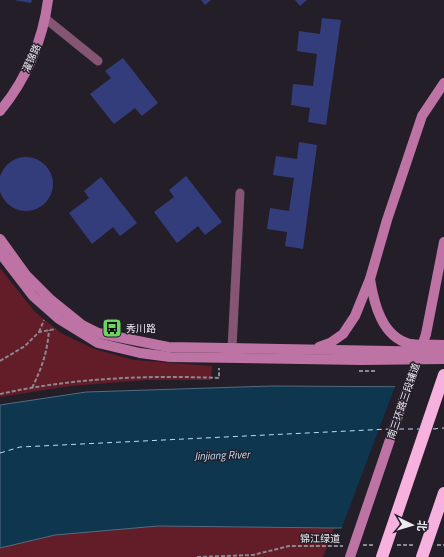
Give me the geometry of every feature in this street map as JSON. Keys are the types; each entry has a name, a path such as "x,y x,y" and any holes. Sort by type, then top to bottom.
{"highway":[{"path":"382,551 444,375"},
{"path":"421,551 444,493"}],"street":[{"name":"濯锦路","path":"0,111 32,60 46,19 48,0"},
{"path":"46,19 98,61"},
{"path":"309,349 330,343 343,334 355,316 370,279 387,220 422,116 444,83"},
{"path":"232,348 240,193"},
{"path":"0,239 26,275 51,300 82,325 98,333 168,347 444,352"},
{"name":"南三环路三段辅道","path":"350,557 426,334 444,242"},
{"path":"0,252 33,296 59,319 98,343 140,353 170,357 409,360 444,359"},
{"path":"370,279 373,300 381,320 393,336 410,344 444,345"}],"path":[{"path":"32,388 43,365 48,348 49,330"},
{"path":"0,394 77,381 177,376 219,378 219,357"},
{"path":"359,545 382,551"},
{"path":"390,545 421,551"},
{"path":"436,545 444,545"},
{"name":"锦江绿道","path":"197,557 253,554 289,546 343,546"}],"shaded area":[{"path":"0,268 35,312 61,333 94,349 134,360 212,366 211,380 146,380 71,386 0,397"},
{"path":"158,526 334,528 323,557 0,557 0,548 55,535"}],"water":[{"name":"Jinjiang River","path":"272,386 444,387 444,527 334,528 158,526 55,535 0,548 0,405 86,392"}],"pier":[{"path":"396,384 444,385 444,529 341,530"}],"building":[{"path":"14,0 32,0 31,3"},
{"path":"201,0 211,0 205,5"},
{"path":"295,0 307,0 300,6"},
{"path":"322,18 341,20 326,125 308,122 310,108 291,105 293,84 313,86 317,54 297,51 299,31 320,34"},
{"path":"123,58 158,103 142,116 135,108 114,124 90,94 111,78 105,71"},
{"path":"299,142 317,145 303,249 285,246 287,232 267,229 270,208 289,211 294,178 273,175 276,156 297,159"},
{"path":"26,157 36,159 45,165 51,174 53,184 51,194 45,203 36,209 26,211 16,209 7,203 1,194 -1,184 1,174 7,165 16,159"},
{"path":"186,176 222,222 205,235 198,226 177,243 154,212 174,197 169,190"},
{"path":"101,177 137,223 120,236 113,227 92,244 69,213 89,198 84,191"}],"ferry route":[{"path":"433,429 444,428"},
{"path":"0,453 20,447 389,429"},
{"path":"399,429 419,429"}],"place":[{"name":"秀川路","path":"112,328"}]}
